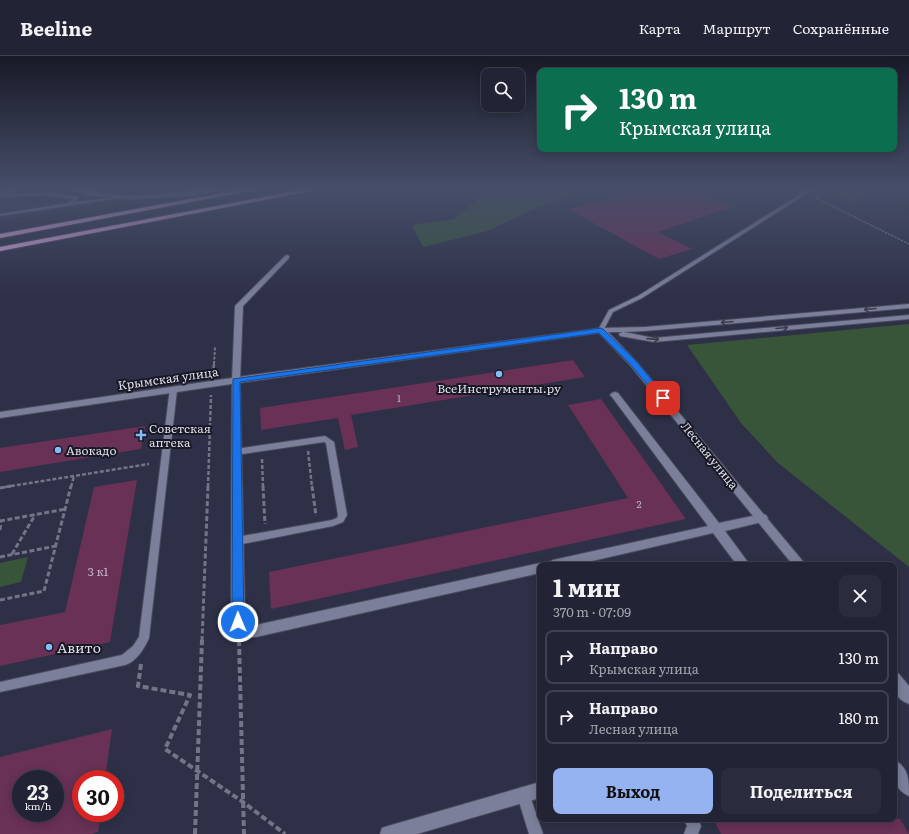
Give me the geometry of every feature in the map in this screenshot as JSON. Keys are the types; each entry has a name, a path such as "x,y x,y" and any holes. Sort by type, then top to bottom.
{"highway":[{"path":"0,236 64,224"},
{"path":"0,249 131,224"}],"street":[{"path":"287,257 246,297 239,306 236,381 236,452 238,622 241,628 248,632 256,631 537,569"},
{"path":"601,330 645,329 909,306"},
{"path":"601,330 654,340 909,317"},
{"name":"Крымская улица","path":"0,415 601,330"},
{"name":"Лесная улица","path":"601,330 633,362 798,562"},
{"path":"615,395 742,562"},
{"path":"566,562 762,518"},
{"path":"897,683 909,697"},
{"path":"897,772 909,788"},
{"path":"388,834 537,791"}],"lane":[{"path":"601,330 611,311 640,297 757,224"},
{"path":"0,688 125,660 138,650 144,638 173,390"},
{"path":"236,452 325,439 330,442 343,514 340,520 333,523 237,541"},
{"path":"523,795 536,834"},
{"path":"692,822 694,826 692,834"}],"path":[{"path":"870,224 909,244"},
{"path":"195,834 212,384 215,347"},
{"path":"306,441 318,526"},
{"path":"261,449 265,536"},
{"path":"0,492 1,488 149,464"},
{"path":"0,600 44,591 74,476"},
{"path":"0,530 1,521 66,509"},
{"path":"12,554 35,514"},
{"path":"0,557 56,546"},
{"path":"238,622 244,834"},
{"path":"138,650 141,660 138,686 190,695 165,749 243,802 285,834"}],"green space":[{"path":"501,224 487,231 423,247 412,225"},
{"path":"909,324 909,567 778,463 741,423 687,345"},
{"path":"28,557 21,582 0,587 0,563"}],"building":[{"path":"596,224 681,224 658,232 692,249 659,259"},
{"path":"573,360 585,377 351,415 358,447 345,450 338,418 261,430 260,408"},
{"path":"601,399 686,519 271,609 269,572 628,498 568,405"},
{"path":"145,426 141,449 0,472 0,448"},
{"path":"137,480 110,642 0,666 0,625 65,612 94,487"},
{"path":"112,729 106,770 72,770 72,822 100,822 98,832 92,834 0,834 0,757"},
{"path":"897,819 900,819 909,834 721,834 715,822 897,822"}],"place":[{"name":"ВсеИнструменты.ру","path":"499,374"},
{"name":"Советская аптека","path":"141,435"},
{"name":"Авокадо","path":"58,450"},
{"name":"Авито","path":"49,647"}],"route":[{"path":"238,622 236,381 601,330 633,362 663,398"}]}
